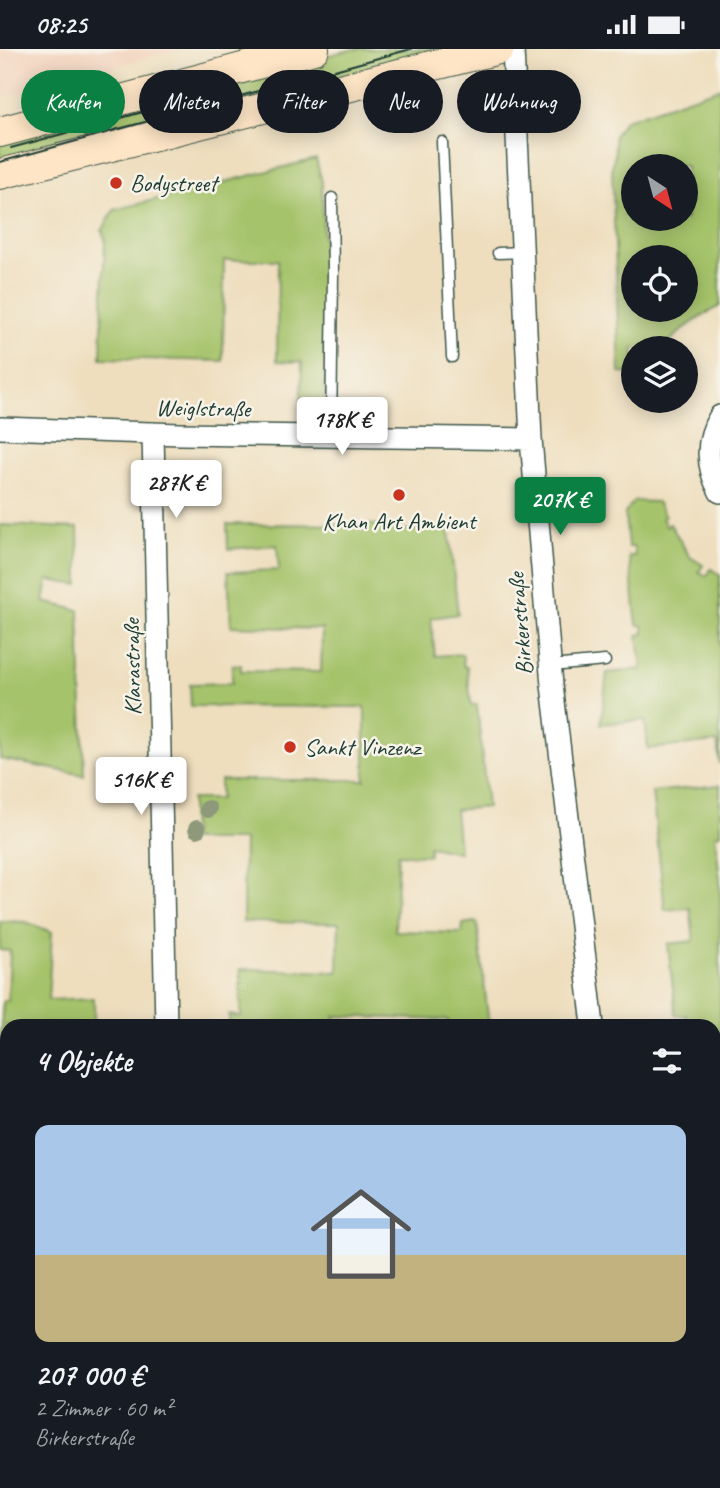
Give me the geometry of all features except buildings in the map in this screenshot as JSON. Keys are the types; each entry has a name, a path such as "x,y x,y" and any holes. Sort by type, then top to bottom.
{"main road":[{"path":"0,132 314,49"},
{"path":"0,174 499,49"}],"street":[{"name":"Birkerstraße","path":"513,49 531,439 551,666 592,1019"},
{"path":"720,416 714,425 709,446 710,467 720,492"},
{"name":"Weiglstraße","path":"0,428 531,439"},
{"name":"Klarastraße","path":"153,433 166,1019"}],"lane":[{"path":"442,142 453,357"},
{"path":"331,436 332,198"},
{"path":"498,253 523,252"},
{"path":"551,666 605,661"}],"shaded area":[{"path":"0,49 179,49 102,70 21,70 21,92 0,98"}],"green space":[{"path":"354,49 459,49 377,70 363,70 363,74 349,77 349,70 270,70"},
{"path":"257,73 257,101 243,105 243,77"},
{"path":"720,88 720,306 698,319 698,245 621,245 621,322 693,322 675,336 621,336 621,373 612,167 615,154 614,136 625,120"},
{"path":"139,103 139,131 0,167 0,141 29,133 125,133 126,106"},
{"path":"316,159 322,182 326,409 301,409 302,362 277,361 278,260 224,260 223,361 101,358 105,239 102,231 114,210"},
{"path":"634,501 657,502 665,516 662,518 666,526 670,524 690,557 703,565 699,572 707,576 711,569 720,575 720,764 717,742 648,749 645,720 601,724 607,673 642,669 638,635 644,634 643,625 637,625 629,556 635,556 634,547 628,547 625,513"},
{"path":"227,524 399,525 400,530 449,530 458,614 431,618 435,656 462,654 464,667 467,667 471,705 477,705 487,807 455,810 459,852 429,846 429,855 398,854 395,931 462,933 463,924 477,922 488,1019 335,1016 335,1019 229,1019 229,1015 241,1017 240,969 338,972 339,923 243,922 244,840 192,840 191,799 220,799 220,780 365,780 365,707 191,706 190,684 232,683 232,665 241,665 241,671 321,672 322,629 231,626 228,572 279,570 277,545 228,549"},
{"path":"0,525 78,528 79,585 48,580 44,602 79,610 84,775 0,759"},
{"path":"720,785 720,834 715,835 720,879 720,1019 686,1019 686,1015 676,1016 668,944 694,941 690,908 665,910 652,792"},
{"path":"0,921 26,922 52,932 48,1000 94,998 94,1019 2,1019 3,1001 8,1001 10,951 0,950"}],"tram line":[{"path":"0,162 411,49"},
{"path":"11,148 139,113"}],"place":[{"name":"Bodystreet","path":"116,183"},
{"name":"Khan Art Ambient","path":"399,495"},
{"name":"Sankt Vinzenz","path":"290,747"}]}
